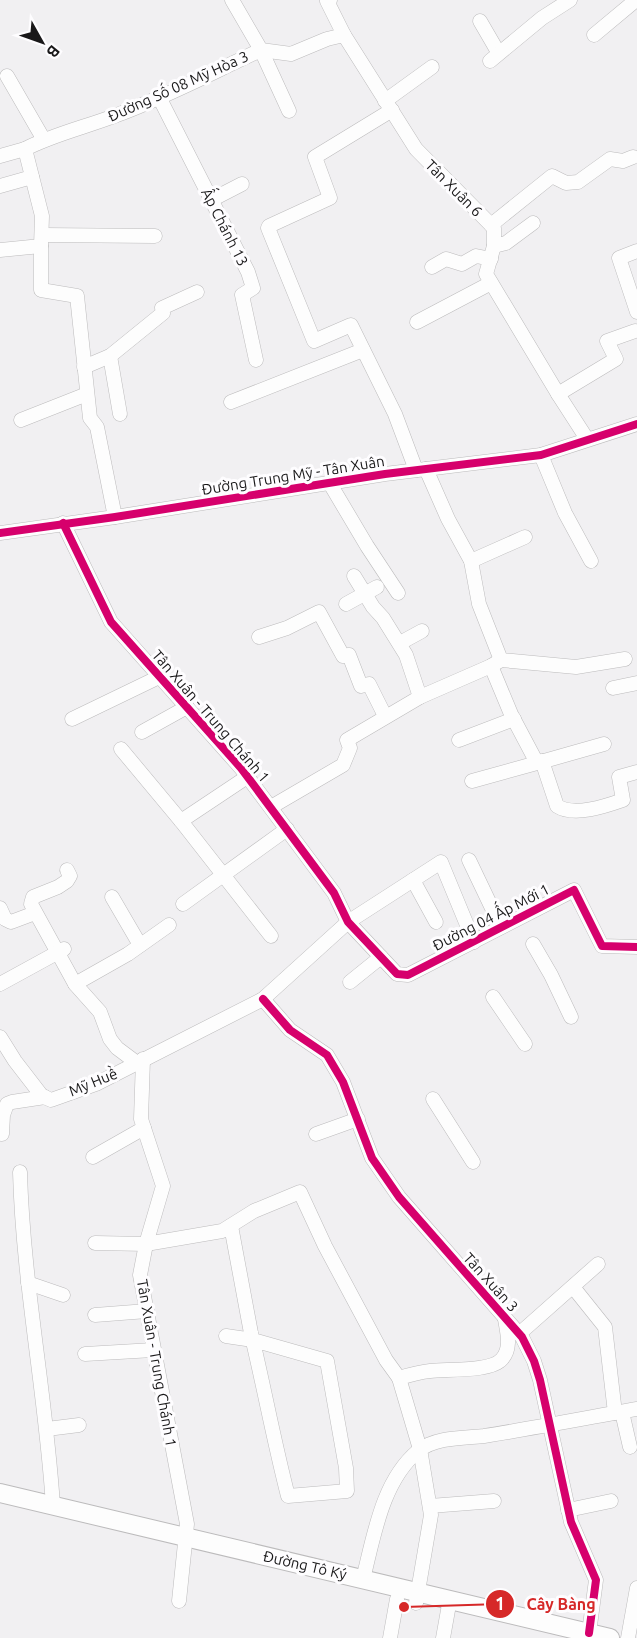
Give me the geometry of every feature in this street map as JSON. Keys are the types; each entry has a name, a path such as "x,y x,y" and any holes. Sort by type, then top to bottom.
{"main road":[{"name":"Đường Tô Ký","path":"0,1493 397,1599 417,1597"},
{"name":"Đường Tô Ký","path":"0,1505 363,1579 417,1597 561,1638"},
{"name":"Đường Tô Ký","path":"449,1605 610,1638"}],"street":[{"name":"Tân Xuân 6","path":"330,0 327,2 344,35 417,149 494,228 493,253 486,274 491,283"},
{"path":"480,21 494,56 542,18 570,0"},
{"path":"594,35 636,0"},
{"path":"239,3 289,111"},
{"path":"261,50 291,54 327,39 344,35"},
{"name":"Đường Số 08 Mỹ Hòa 3","path":"0,156 117,115 261,50"},
{"path":"432,67 388,106 315,157 330,198 268,228 314,340 351,325 421,470 471,561 479,604 514,719 539,762 557,806 562,810 583,810 624,800 619,777 637,772"},
{"path":"7,76 44,140"},
{"name":"Ấp Chánh 13","path":"159,97 248,272 253,288 242,295 256,360"},
{"path":"25,149 42,216 41,290 77,296 90,418 97,427 115,517"},
{"path":"491,225 552,176 566,183 578,182 610,159 623,161 636,159"},
{"path":"0,186 32,177"},
{"path":"211,200 242,184"},
{"path":"432,267 446,259 462,264 476,256 493,253 533,223"},
{"path":"0,250 42,240 155,236"},
{"path":"637,251 619,258 637,312"},
{"path":"417,322 491,283 588,439"},
{"path":"84,367 110,356 163,313 162,308 197,292"},
{"path":"558,394 616,359 607,341 635,331"},
{"path":"231,402 363,350"},
{"path":"110,356 120,414"},
{"path":"21,420 87,394"},
{"name":"Đường Trung Mỹ - Tân Xuân","path":"0,533 115,517 329,482 541,455 637,424"},
{"path":"541,455 565,513 591,561"},
{"path":"329,482 398,593"},
{"name":"Tân Xuân - Trung Chánh 1","path":"63,523 111,622 187,707 271,807 334,893 348,922"},
{"path":"471,561 525,537"},
{"path":"354,576 371,590 400,643 420,697"},
{"path":"346,604 371,590"},
{"path":"259,637 287,628 320,612 343,656 349,655 361,687 369,684 385,716"},
{"path":"400,643 422,631"},
{"path":"271,807 343,765 350,748 347,740 420,697 496,663 576,667 626,659"},
{"path":"72,718 159,677"},
{"path":"613,688 637,683"},
{"path":"142,732 187,707"},
{"path":"459,740 514,719"},
{"path":"472,781 604,744"},
{"path":"121,749 181,821 270,936"},
{"path":"181,821 247,777"},
{"path":"183,904 287,829"},
{"path":"469,860 501,927"},
{"path":"67,870 70,876 67,881 33,897 31,904 61,951 75,984 100,1011 110,1039 117,1048 140,1061 263,999 348,922 441,862 474,942"},
{"path":"413,880 436,922"},
{"name":"Đường 04 Ấp Mới 1","path":"348,922 397,974 408,975 574,890 602,946 637,947"},
{"path":"112,897 140,945"},
{"path":"0,908 5,919 11,922 35,913"},
{"path":"75,984 169,925"},
{"path":"533,944 571,1017"},
{"path":"0,984 61,951"},
{"path":"350,982 381,957"},
{"path":"493,997 525,1044"},
{"name":"Tân Xuân 3","path":"263,999 290,1030 327,1055 343,1082 372,1158 399,1197 519,1334 534,1361 571,1522 596,1580 589,1633"},
{"path":"1,1043 45,1097"},
{"name":"Tân Xuân - Trung Chánh 1","path":"140,1061 141,1119 163,1186 146,1244 140,1275 187,1524 179,1601"},
{"name":"Mỹ Huề","path":"2,1134 3,1115 7,1104 45,1097 51,1100 96,1084 140,1061"},
{"path":"433,1099 473,1162"},
{"path":"316,1134 358,1119"},
{"path":"93,1157 144,1128"},
{"path":"20,1173 21,1221 47,1429 54,1506"},
{"path":"95,1243 146,1244 222,1232 254,1211 300,1192 325,1246 386,1360 399,1378 420,1449 431,1515 417,1597"},
{"path":"226,1336 253,1340 327,1361 346,1468 347,1491 288,1496 253,1340 231,1226"},
{"path":"519,1334 598,1264"},
{"path":"28,1283 63,1295"},
{"path":"573,1287 605,1328 618,1413 630,1447"},
{"path":"95,1315 147,1311"},
{"path":"399,1378 431,1371 455,1371 492,1366 503,1359 509,1342 506,1319"},
{"path":"85,1354 153,1350"},
{"path":"363,1579 375,1531 392,1484 420,1449 430,1444 450,1440 637,1410"},
{"path":"47,1429 79,1425"},
{"path":"430,1506 494,1501"},
{"path":"568,1510 611,1501"},
{"path":"628,1638 637,1588"},
{"path":"390,1638 397,1599"},
{"path":"443,1638 449,1605"}],"cycle path":[{"path":"0,533 385,474 541,455 637,424"},
{"path":"63,523 111,622 241,768 334,893 348,922 397,974 408,975 574,890 602,946 637,947"},
{"path":"263,999 290,1030 327,1055 343,1082 372,1158 399,1197 522,1337 534,1361 540,1380 571,1522 596,1580 589,1633"}],"place":[{"name":"Cây Bàng","path":"404,1607"}]}
